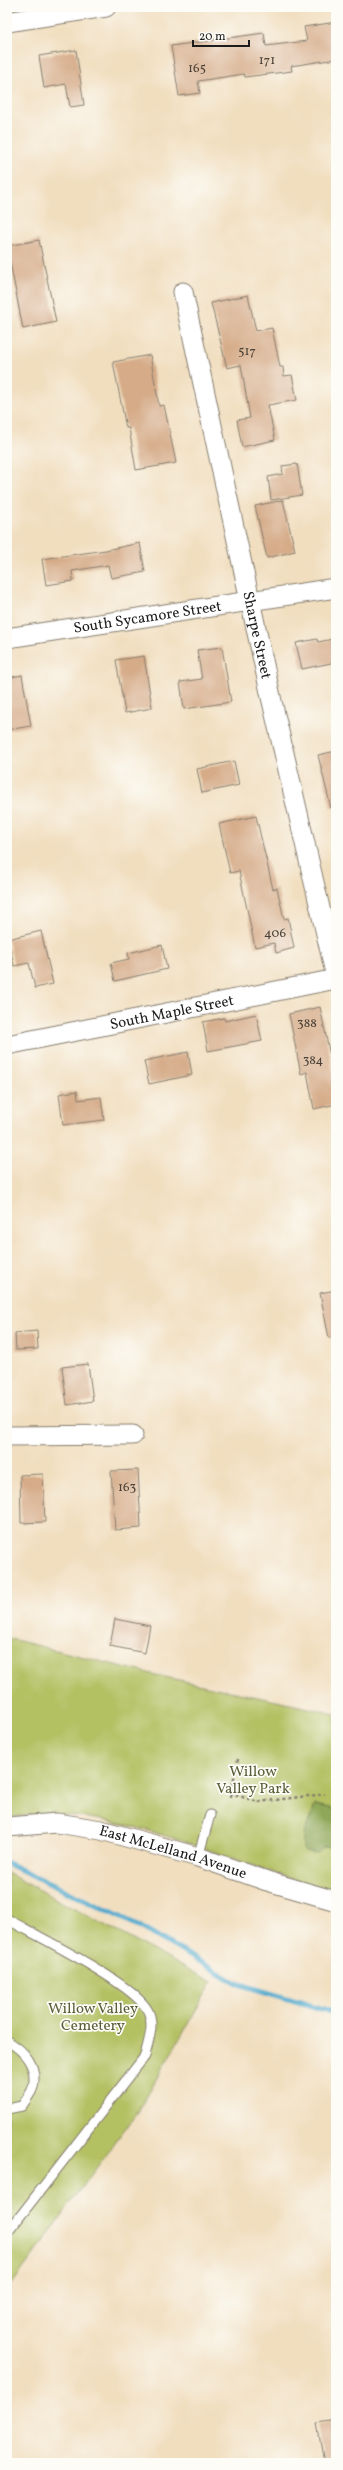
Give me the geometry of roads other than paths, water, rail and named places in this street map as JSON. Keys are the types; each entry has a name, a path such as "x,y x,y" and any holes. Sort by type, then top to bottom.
{"street":[{"path":"7,22 106,7"},
{"name":"Sharpe Street","path":"182,292 250,601 336,978"},
{"name":"South Sycamore Street","path":"7,638 336,588"},
{"name":"South Maple Street","path":"7,1045 336,978"},
{"path":"7,1436 133,1435"},
{"name":"East McLelland Avenue","path":"7,1827 57,1823 101,1830 198,1857 267,1881 336,1901"}],"lane":[{"path":"198,1857 210,1815"},
{"path":"7,1920 126,1987 148,2011 151,2032 144,2056 7,2233"},
{"path":"7,2041 18,2047 28,2058 34,2073 33,2087 22,2106 7,2109"}],"waterway":[{"path":"7,1863 139,1926 236,1983 336,2013"}],"park label":[{"name":"Willow Valley Park","path":"253,1780"},
{"name":"Willow Valley Cemetery","path":"93,2016"}]}
